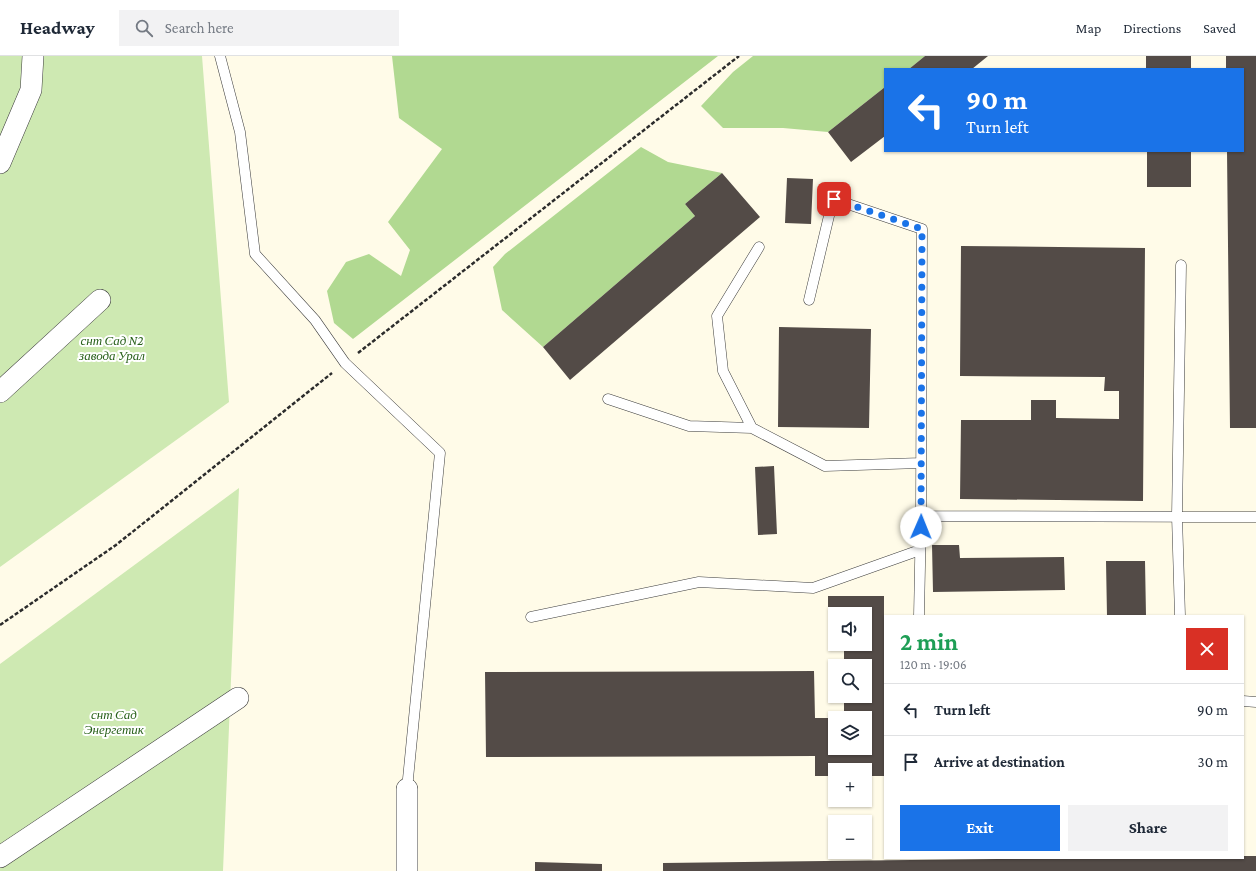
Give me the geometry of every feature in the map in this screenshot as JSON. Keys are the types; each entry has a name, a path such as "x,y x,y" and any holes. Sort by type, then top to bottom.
{"street":[{"path":"0,163 31,90 33,56"},
{"path":"0,392 100,300"},
{"path":"0,857 238,698"},
{"path":"407,789 407,871"}],"lane":[{"path":"220,56 240,132 255,254 315,320 344,363 440,453 407,789"},
{"path":"809,300 834,199 922,229 922,516 919,615"},
{"path":"752,428 723,371 717,316 760,247"},
{"path":"1180,615 1177,516 1181,265"},
{"path":"608,399 689,426 752,428 825,466 921,463"},
{"path":"922,516 1256,517"},
{"path":"531,618 699,582 813,588 920,550"},
{"path":"1244,701 1256,702"}],"path":[{"path":"0,625 116,545 344,363 739,56"}],"green space":[{"name":"снт Сад N2 завода Урал","path":"0,56 202,56 229,402 0,567"},
{"path":"392,56 718,56 353,339 334,323 327,291 346,262 369,254 401,276 410,250 388,222 442,149 399,118"},
{"path":"753,56 925,56 910,68 884,68 884,88 828,132 783,128 723,128 701,106 733,72"},
{"path":"641,147 668,162 722,173 685,204 695,216 543,347 502,310 493,267 505,254"},
{"name":"снт Сад Энергетик","path":"239,488 223,871 0,871 0,664"}],"building":[{"path":"925,56 988,56 973,68 910,68"},
{"path":"1146,56 1191,56 1191,68 1146,68"},
{"path":"1226,56 1256,56 1256,428 1230,428 1227,152 1244,152 1244,68 1226,68"},
{"path":"884,88 884,137 851,162 828,132"},
{"path":"1147,152 1191,152 1191,187 1147,187"},
{"path":"722,173 760,217 570,380 543,347 695,216 685,204"},
{"path":"787,178 813,179 811,224 785,223"},
{"path":"961,246 1145,248 1143,501 960,499 961,420 1031,420 1031,400 1056,400 1056,418 1119,419 1119,391 1104,391 1105,377 960,376"},
{"path":"779,327 871,329 869,428 778,427"},
{"path":"774,466 777,534 758,535 755,467"},
{"path":"932,545 959,545 960,558 1064,557 1065,590 933,592"},
{"path":"1106,561 1145,561 1146,615 1107,615"},
{"path":"828,596 884,596 884,776 872,776 872,763 828,763 828,776 815,776 815,756 486,757 485,672 814,671 815,718 828,718 828,755 872,755 872,711 844,711 844,703 872,703 872,659 844,659 844,651 872,651 872,607 828,607"},
{"path":"1244,856 1256,856 1256,871 663,871 663,863 997,859 1244,859"},
{"path":"535,862 602,864 602,871 535,871"}],"route":[{"path":"834,199 922,229 921,527"}]}
